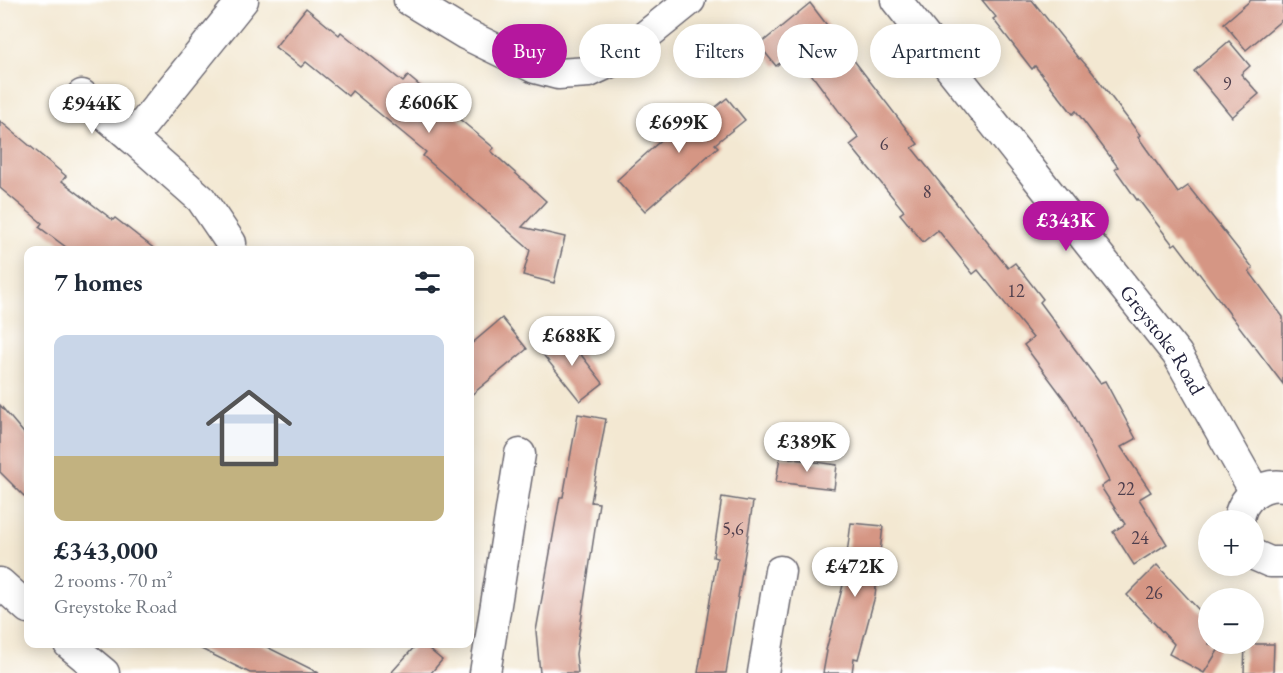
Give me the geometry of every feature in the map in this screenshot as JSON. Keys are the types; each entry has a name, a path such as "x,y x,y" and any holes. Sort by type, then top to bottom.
{"street":[{"path":"132,138 243,0"},
{"path":"409,0 465,34 535,68 558,74 589,72 617,59 690,0"},
{"name":"Greystoke Road","path":"896,0 1177,354 1269,489 1246,501 1242,510"},
{"path":"82,95 201,199 231,243"},
{"path":"485,673 520,454"},
{"path":"1264,559 1283,562"},
{"path":"763,673 780,571"},
{"path":"0,584 24,605"},
{"path":"74,648 104,673"}],"building":[{"path":"982,0 1032,0 1093,73 1140,135 1138,137 1178,193 1188,186 1253,268 1249,271 1283,317 1283,384 1176,243 1173,245 1137,200 1115,169 1118,167 1076,111 1073,114 1035,66 1032,69 1001,29 1001,24 997,24 993,19 996,17"},
{"path":"1251,0 1283,0 1283,19 1246,50 1224,23"},
{"path":"810,3 826,24 784,24"},
{"path":"306,8 339,35 341,32 403,82 408,76 494,148 491,151 546,201 522,227 565,237 554,283 523,275 530,250 423,156 426,152 352,91 348,96 306,62 301,67 275,47"},
{"path":"777,30 776,66 765,52 765,40"},
{"path":"1229,41 1250,66 1241,74 1259,94 1232,117 1194,71"},
{"path":"858,66 918,144 912,148 1008,268 1015,263 1043,299 1040,302 1100,383 1105,381 1136,439 1121,447 1151,492 1139,499 1167,544 1134,565 1113,532 1125,524 1101,487 1109,481 1068,404 1024,345 1033,338 978,270 973,274 938,230 923,242 900,214 904,211 850,145 859,138 814,78 858,78"},
{"path":"727,98 745,120 715,144 718,147 645,211 617,180 689,115 696,123"},
{"path":"0,121 66,176 62,181 151,246 65,246 39,227 42,223 0,188"},
{"path":"502,318 527,349 474,393 474,342"},
{"path":"565,334 603,383 580,401 541,352"},
{"path":"0,405 24,433 24,496 0,472"},
{"path":"578,414 606,419 591,502 599,503 576,654 578,673 540,673 536,631 560,497 563,497"},
{"path":"780,457 837,465 834,489 776,482"},
{"path":"722,497 753,502 726,673 698,673 717,558 713,557"},
{"path":"851,523 883,526 875,596 858,659 854,658 852,673 823,673 826,650 843,585"},
{"path":"1157,565 1198,609 1198,654 1216,654 1204,673 1169,654 1174,644 1127,595"},
{"path":"1264,644 1274,644 1273,673 1244,673 1245,654 1264,654"},
{"path":"199,648 269,648 319,673 250,673"},
{"path":"413,648 428,648 442,660 431,673 391,673"}]}
